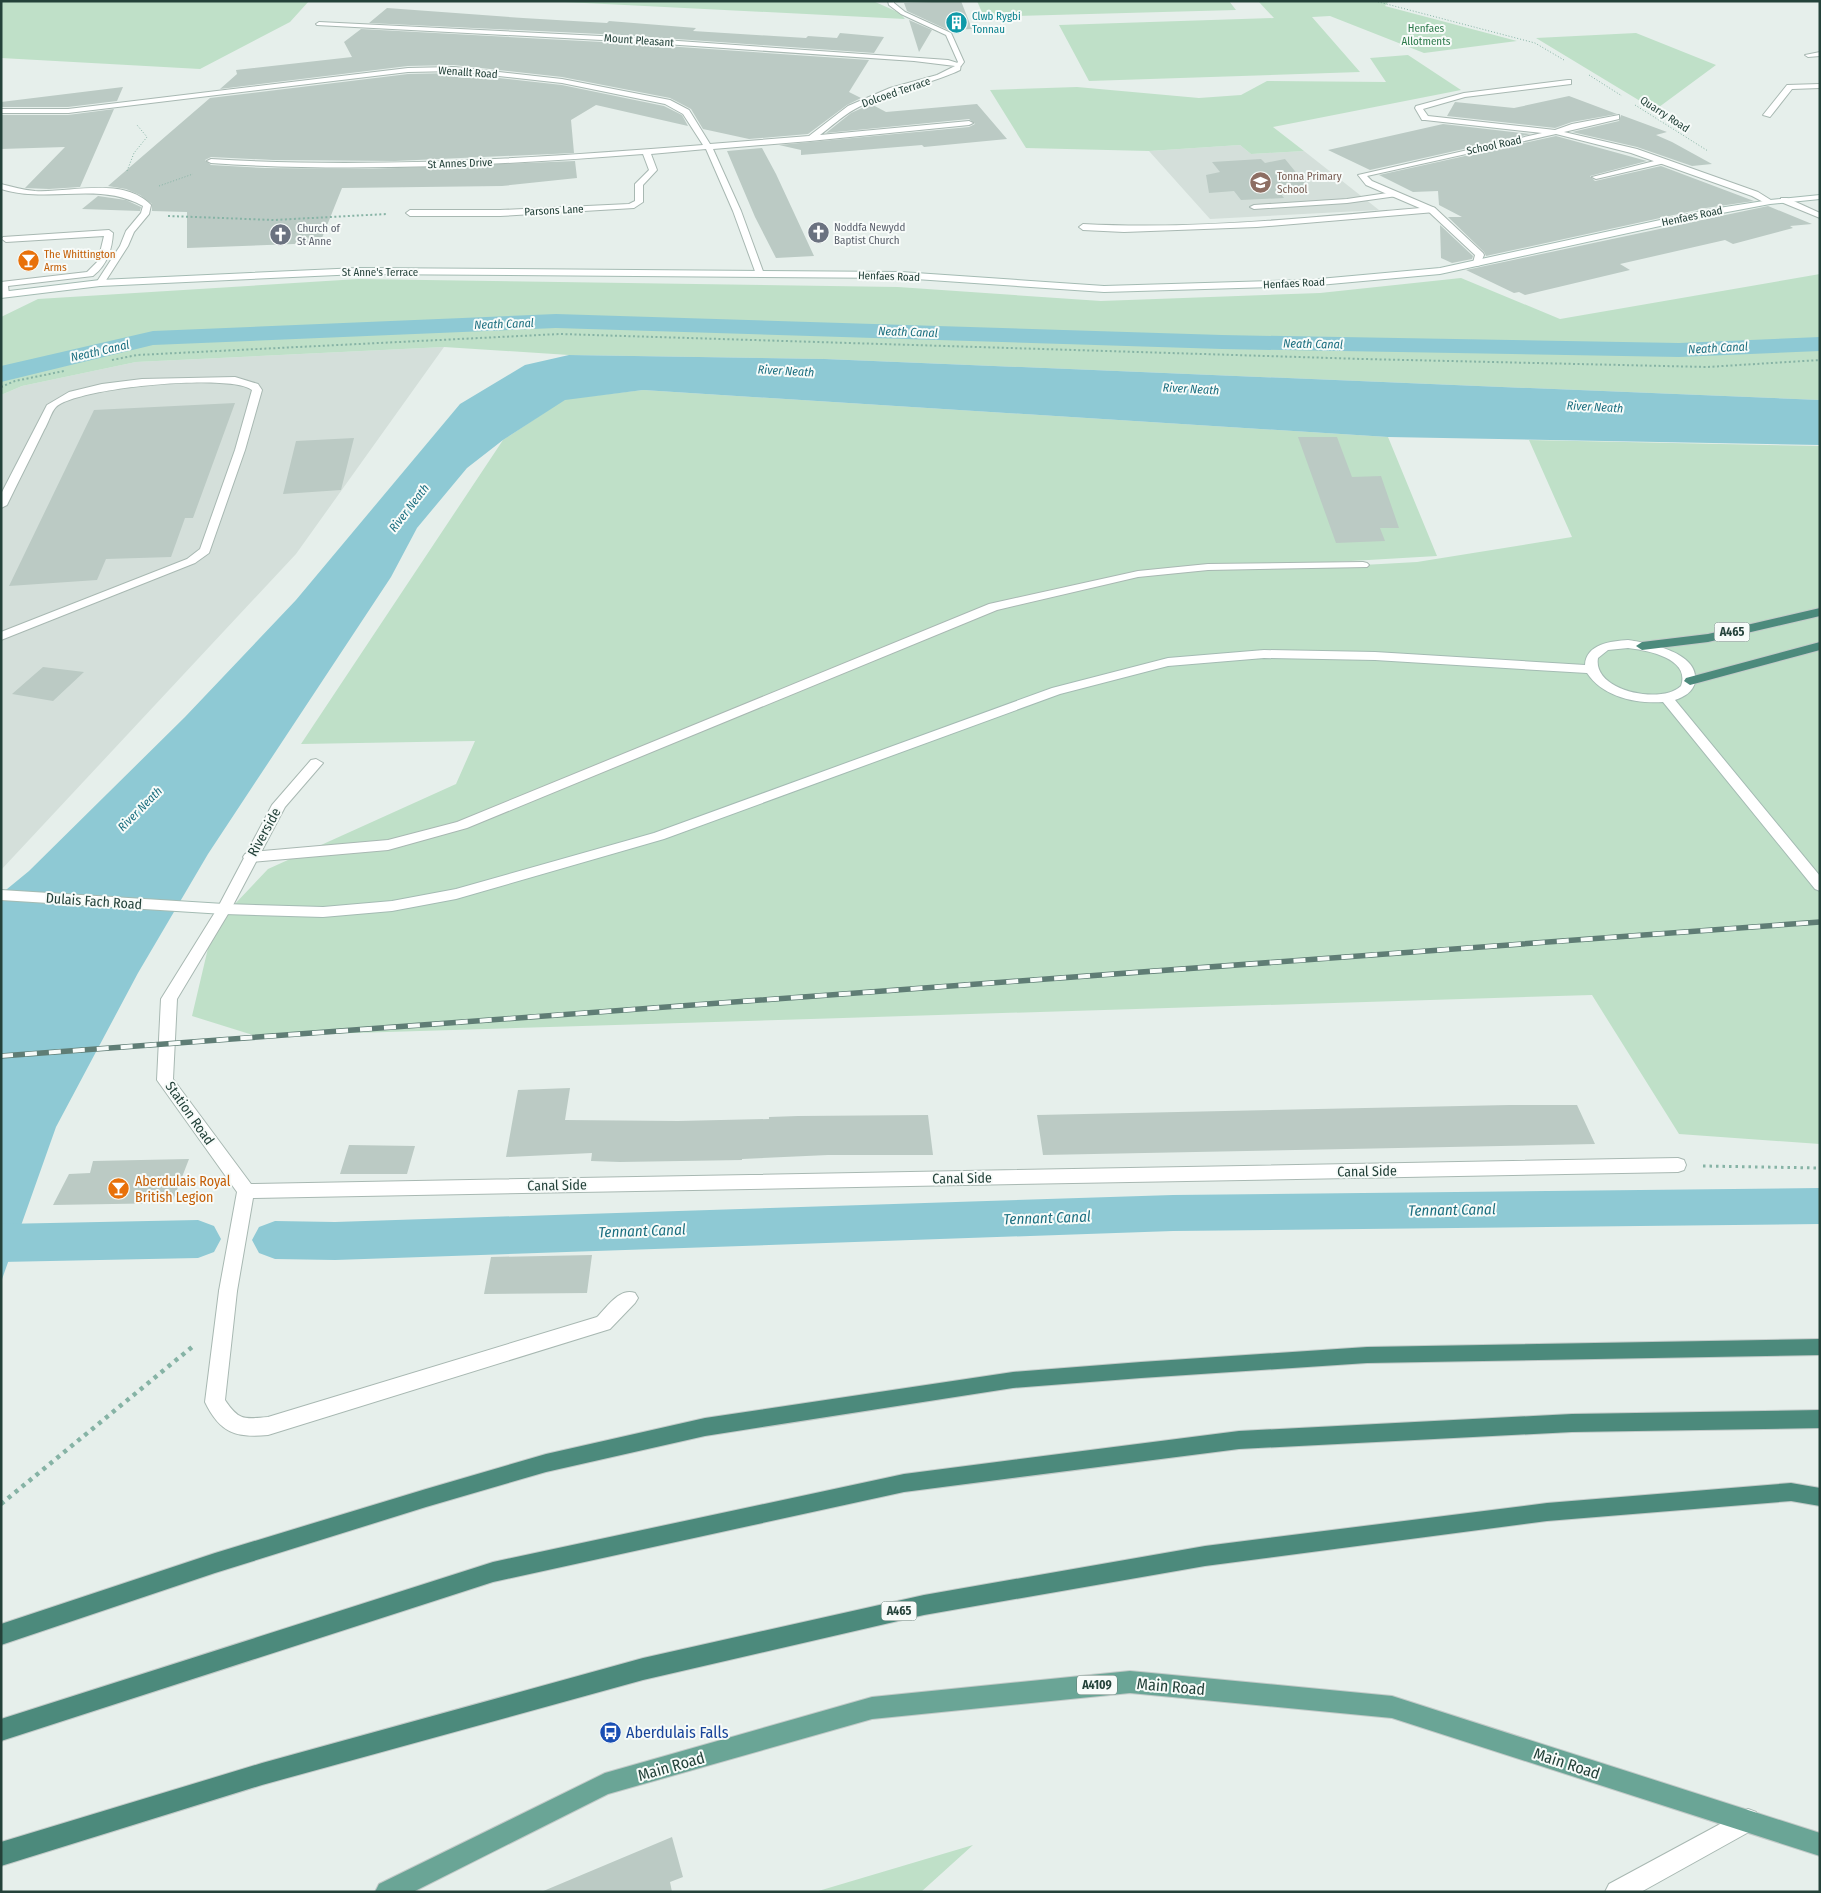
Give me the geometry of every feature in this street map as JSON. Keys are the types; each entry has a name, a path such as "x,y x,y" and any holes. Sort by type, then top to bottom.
{"highway":[{"name":"A465","path":"1642,646 1708,638 1820,612"},
{"path":"1690,681 1820,646"},
{"path":"1783,1347 1820,1336"},
{"path":"1,1635 215,1563 546,1462 705,1427 1013,1380 1141,1370 1367,1355 1820,1347"},
{"path":"1,1730 493,1572 904,1483 1239,1440 1572,1423 1820,1420"},
{"name":"A465","path":"1,1854 262,1774 624,1674 924,1605 1205,1556 1547,1512 1791,1492 1820,1497"}],"main road":[{"name":"Main Road","path":"387,1892 605,1784 872,1708 1130,1682 1392,1707 1748,1820 1820,1845"}],"street":[{"path":"891,1 891,4 903,12 949,34 961,62 959,65"},
{"name":"Mount Pleasant","path":"319,24 630,39 923,59 959,65"},
{"path":"1808,55 1820,54"},
{"name":"Dolcoed Terrace","path":"810,139 851,108 893,90 954,72 958,69 959,65"},
{"name":"Wenallt Road","path":"1,111 68,111 408,70 454,68 562,81 667,102 686,112 709,148 737,211 760,274"},
{"path":"1568,82 1464,95 1419,108 1425,118 1556,132 1572,126 1616,117"},
{"path":"1767,115 1790,87 1820,86"},
{"path":"709,148 969,123"},
{"name":"School Road","path":"1477,263 1480,255 1432,210 1369,183 1362,175 1556,132 1634,151 1755,194 1770,202"},
{"name":"St Annes Drive","path":"211,161 273,166 473,164 709,148"},
{"name":"Parsons Lane","path":"410,213 500,213 631,206 639,202 639,184 653,170 646,152"},
{"path":"1596,177 1662,161"},
{"path":"1,186 28,193 108,191 138,198 147,205 145,214 132,227 124,246 100,283"},
{"path":"1254,207 1347,201 1394,194"},
{"name":"Henfaes Road","path":"760,274 901,276 1104,289 1308,283 1440,271 1706,212 1784,200 1820,197"},
{"path":"1784,200 1820,216"},
{"path":"1083,228 1132,229 1257,224 1432,210"},
{"path":"2,294 3,284 90,274 96,270 108,248 109,233 6,239"},
{"name":"St Anne's Terrace","path":"2,294 100,283 359,271 760,274"},
{"path":"1,505 52,405 73,394 102,387 142,382 235,380 254,386 257,390 240,450 206,551 191,561 1,636"},
{"path":"250,857 388,844 462,825 993,608 1138,574 1208,566 1363,565"},
{"path":"1614,645 1642,646 1657,650 1676,660 1688,672 1690,681 1687,688 1679,694 1667,698 1652,699 1620,692 1602,682 1591,669 1590,661 1594,654 1602,648 1614,645"},
{"name":"Dulais Fach Road","path":"1,896 224,909 323,912 392,906 456,894 659,836 1056,691 1168,662 1274,654 1375,656 1591,669"},
{"path":"1667,698 1818,884"},
{"name":"Riverside","path":"224,909 278,805 316,763"},
{"name":"Station Road","path":"224,909 169,999 165,1080 246,1191"},
{"name":"Canal Side","path":"246,1191 1678,1166"},
{"path":"246,1191 228,1291 215,1402 230,1423 243,1428 268,1426 603,1323 629,1298"},
{"path":"1617,1892 1748,1820"}],"path":[{"path":"1375,1 1536,43 1566,61"},
{"name":"Quarry Road","path":"1589,75 1622,96"},
{"name":"Quarry Road","path":"1630,101 1711,153"},
{"path":"129,196 127,170 134,153 147,137 135,123"},
{"path":"163,185 203,170 211,161"},
{"path":"145,214 274,220 410,213"},
{"path":"109,361 137,355 560,334 1353,359 1697,366 1820,360"},
{"path":"1,387 14,381 71,369"},
{"path":"1678,1166 1820,1168"},
{"path":"1,1504 225,1320"}],"shaded area":[{"name":"Tonna Primary School","path":"1240,145 1251,154 1304,151 1379,210 1210,219 1149,151"},
{"path":"444,347 296,554 1,870 1,395 22,386 136,362"}],"green space":[{"path":"1,1 309,1 290,22 200,69 1,58"},
{"path":"545,1 873,1 900,13 905,19"},
{"path":"977,1 1229,1 1236,10 984,17"},
{"name":"Henfaes Allotments","path":"1258,1 1389,1 1385,6 1517,41 1424,53 1330,16 1312,17 1360,72 1089,81 1059,25 1274,18"},
{"path":"1636,33 1716,65 1655,110 1536,38"},
{"path":"1408,55 1461,90 1273,127 1304,151 1251,154 1240,145 1149,151 1026,148 990,90 1077,87 1199,98 1241,95 1267,81 1386,82 1370,58"},
{"path":"1820,274 1820,400 825,359 569,355 444,347 136,362 22,386 1,395 1,317 38,299 358,279 898,287 1101,301 1320,293 1461,278 1560,319"},
{"path":"643,390 1388,437 1437,556 1300,564 1363,565 1417,562 1572,537 1529,440 1820,446 1820,1144 1679,1134 1592,995 256,1036 192,1016 213,927 268,869 456,784 475,741 301,744 503,440 565,399"},
{"path":"973,1845 921,1892 815,1892"}],"water":[{"name":"River Neath","path":"569,355 825,359 1820,400 1820,445 1388,437 643,390 565,400 503,440 467,468 417,528 391,577 208,854 138,973 56,1127 1,1282 1,894 29,871 185,717 296,600 460,404 525,365"},
{"path":"170,1232 164,1240 165,1250 38,1252 37,1243 46,1234"}],"pier":[{"path":"1,1231 23,1231 14,1255 1,1255"}],"building":[{"name":"Clwb Rygbi Tonnau","path":"961,1 972,29 948,30 907,11 904,3"},
{"path":"387,8 607,23 609,21 696,28 693,31 806,38 808,36 837,38 840,33 884,37 874,53 621,35 369,23"},
{"path":"909,20 932,30 919,52"},
{"path":"361,29 621,43 869,60 849,92 861,98 847,105 808,134 749,139 703,129 691,109 670,98 562,77 454,65 408,66 220,89 237,74 236,70 352,57 344,42"},
{"path":"454,73 562,85 664,106 682,115 688,126 596,105 571,120 574,153 395,161 273,160 211,157 205,160 211,165 265,168 373,169 575,161 577,178 502,186 342,188 320,243 187,248 187,212 152,211 152,204 140,195 126,189 108,186 210,98 408,74"},
{"path":"123,87 117,101 68,107 1,107 1,102"},
{"path":"1569,96 1617,114 1572,122 1555,128 1447,116 1455,102 1514,108"},
{"path":"871,104 886,112 977,104 1007,139 924,147 922,145 801,155 801,150 779,145 969,127 975,124 969,119 826,133 851,113"},
{"path":"114,109 80,187 25,188 65,147 1,149 1,115 68,115"},
{"path":"1621,115 1667,132 1656,135 1712,164 1692,166 1637,147 1572,132 1619,121"},
{"path":"1443,124 1531,134 1370,170 1328,150"},
{"path":"1556,136 1647,161 1590,176 1595,181 1661,166 1754,201 1706,208 1486,256 1448,217 1462,217 1439,205 1438,191 1413,192 1379,175"},
{"path":"762,148 814,256 776,258 755,217 727,151"},
{"path":"1261,159 1265,163 1285,159 1308,187 1277,189 1284,198 1241,200 1234,191 1209,193 1206,175 1220,172 1212,162"},
{"path":"98,196 126,200 141,207 140,211 82,209"},
{"path":"1768,206 1812,224 1790,226 1793,228 1733,244 1725,240 1620,264 1630,270 1525,295 1519,292 1514,293 1466,270"},
{"path":"1440,225 1473,256 1472,259 1452,263 1441,258"},
{"path":"235,403 193,518 185,518 171,557 106,559 97,580 9,586 94,410"},
{"path":"1298,437 1337,437 1352,477 1381,476 1399,528 1380,528 1385,541 1336,543"},
{"path":"354,438 341,490 283,494 296,441"},
{"path":"43,667 84,672 53,701 12,694"},
{"path":"570,1088 565,1120 678,1121 769,1119 769,1117 798,1116 928,1115 933,1155 828,1155 742,1160 620,1162 591,1161 592,1153 506,1157 518,1090"},
{"path":"1577,1105 1595,1144 1043,1155 1037,1115"},
{"path":"349,1145 415,1146 407,1174 340,1174"},
{"name":"Aberdulais Royal British Legion","path":"189,1159 172,1203 53,1205 69,1174 90,1173 93,1161"},
{"path":"592,1255 587,1293 484,1294 491,1257"},
{"path":"672,1837 683,1877 670,1882 672,1892 541,1892"}],"waterway":[{"name":"Neath Canal","path":"1,374 153,338 556,321 1222,342 1679,350 1820,344"},
{"name":"Tennant Canal","path":"275,1240 335,1241 1173,1213 1820,1206"},
{"path":"1,1243 198,1239"}],"railway":[{"path":"1,1056 1820,922"}],"place":[{"name":"Clwb Rygbi Tonnau","path":"956,22"},
{"name":"Tonna Primary School","path":"1261,182"},
{"name":"Noddfa Newydd Baptist Church","path":"818,233"},
{"name":"Church of St Anne","path":"281,234"},
{"name":"The Whittington Arms","path":"28,260"},
{"name":"Aberdulais Royal British Legion","path":"119,1189"},
{"name":"Aberdulais Falls","path":"610,1732"}]}
